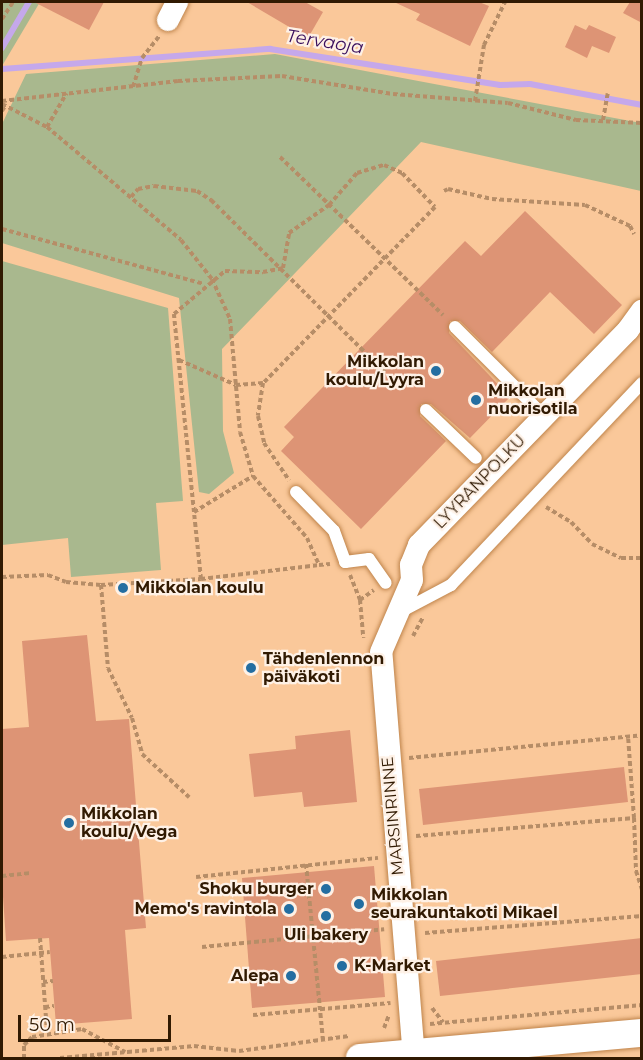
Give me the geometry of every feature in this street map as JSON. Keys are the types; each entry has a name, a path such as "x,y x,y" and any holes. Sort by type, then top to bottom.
{"street":[{"name":"LYYRANPOLKU","path":"394,615 412,580 411,565 419,545 642,311"},
{"name":"MARSINRINNE","path":"394,615 380,664 414,1056"},
{"path":"358,1047 414,1056 642,1033"}],"lane":[{"path":"455,327 544,416"},
{"path":"394,615 451,585 642,383"},
{"path":"426,410 476,458"},
{"path":"296,492 334,531 345,562 369,559 386,583"}],"path":[{"path":"2,19 13,2"},
{"path":"475,101 484,45 504,2"},
{"path":"133,88 142,58"},
{"path":"3,104 67,93 133,88 178,81 282,76 375,92 508,103 576,120 642,123"},
{"path":"47,127 67,93"},
{"path":"603,120 608,93"},
{"path":"2,111 3,104"},
{"path":"3,104 47,127 131,197 181,240 212,279 230,319 240,432 253,476 307,538 319,565"},
{"path":"280,158 383,260 443,315"},
{"path":"283,268 290,233 329,205 357,173 369,166 384,165 402,173 435,207 263,383 258,416 264,443 296,492"},
{"path":"131,197 138,189 154,186 197,191 283,268 386,373"},
{"path":"444,191 448,189 492,199 585,205 630,226 634,234"},
{"path":"2,230 206,284"},
{"path":"201,579 174,314 206,284 225,271 263,273 283,268"},
{"path":"179,360 236,385 263,383"},
{"path":"194,513 253,476"},
{"path":"528,501 557,511 592,544 621,558 642,558"},
{"path":"2,577 48,575 66,582 101,585 201,579 345,562 360,600"},
{"path":"101,585 108,668 132,718 142,754 189,797"},
{"path":"406,758 642,735"},
{"path":"628,736 636,871 642,889"},
{"path":"412,836 634,818"},
{"path":"196,876 381,857"},
{"path":"306,864 323,1042"},
{"path":"2,876 32,873"},
{"path":"421,933 642,916"},
{"path":"202,946 387,929"},
{"path":"40,938 47,1032"},
{"path":"2,957 50,952"},
{"path":"43,981 53,981"},
{"path":"253,1015 393,1002"},
{"path":"380,1031 411,1026 642,1005"},
{"path":"45,1007 54,1006"},
{"path":"24,1059 24,1045 47,1032 82,1029 125,1052"},
{"path":"60,1059 194,1046 239,1051 323,1042 358,1047"}],"green space":[{"path":"2,2 40,2 2,66"},
{"path":"275,54 641,123 641,191 421,142 222,349 223,431 234,473 209,494 199,492 179,298 2,243 2,124 26,74"},
{"path":"2,261 168,308 183,501 156,503 161,570 71,577 68,538 2,545"}],"building":[{"path":"34,2 104,2 89,30"},
{"path":"247,2 305,2 323,12 308,38"},
{"path":"394,2 479,2 489,6 470,46 416,20 420,14"},
{"path":"630,2 642,2 642,23 623,13"},
{"path":"575,25 586,30 589,25 616,37 609,53 592,46 587,58 565,47"},
{"name":"Mikkolan koulu/Lyyra","path":"525,211 622,305 594,334 550,292 492,352 460,321 450,321 449,333 510,397 470,438 431,404 421,404 420,416 446,441 361,529 281,451 294,437 284,427 465,241 481,256"},
{"name":"Mikkolan koulu/Vega","path":"87,635 96,721 129,719 146,928 125,930 132,1019 56,1025 49,938 6,941 2,882 2,729 29,727 22,641"},
{"path":"350,730 357,802 304,807 302,792 254,797 249,754 296,749 295,736"},
{"path":"624,767 628,802 423,825 419,789"},
{"path":"374,866 385,997 252,1008 242,878"},
{"path":"642,938 642,974 440,996 436,961"}],"waterway":[{"path":"2,48 29,2"},
{"name":"Tervaoja","path":"2,69 270,49 500,85 530,84 642,105"}],"place":[{"name":"Mikkolan koulu/Lyyra","path":"436,371"},
{"name":"Mikkolan nuorisotila","path":"476,400"},
{"name":"Mikkolan koulu","path":"123,588"},
{"name":"Tähdenlennon päiväkoti","path":"251,668"},
{"name":"Mikkolan koulu/Vega","path":"69,823"},
{"name":"Shoku burger","path":"326,889"},
{"name":"Mikkolan seurakuntakoti Mikael","path":"359,904"},
{"name":"Memo's ravintola","path":"289,909"},
{"name":"Uli bakery","path":"326,916"},
{"name":"K-Market","path":"342,966"},
{"name":"Alepa","path":"291,976"}]}
